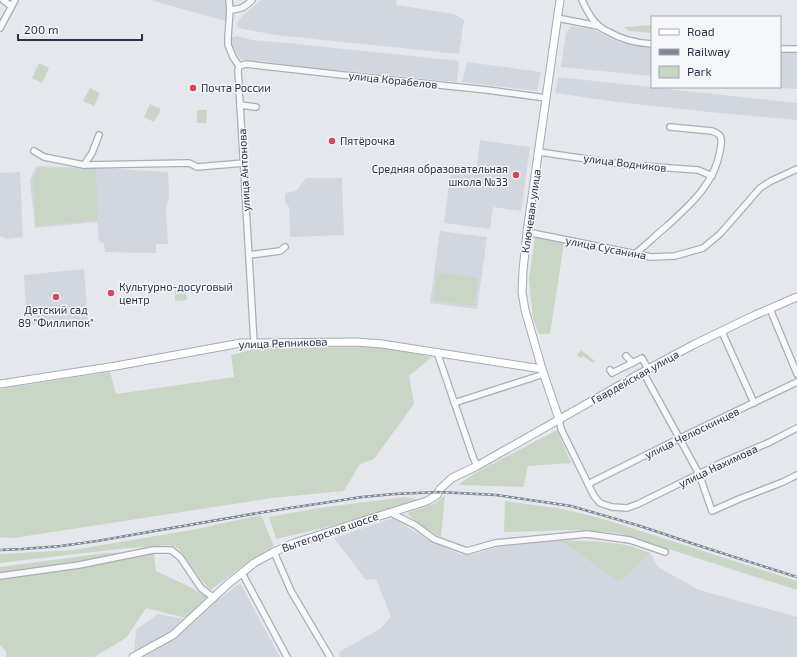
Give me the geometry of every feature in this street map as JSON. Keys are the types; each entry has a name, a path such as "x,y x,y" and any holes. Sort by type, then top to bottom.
{"main road":[{"name":"Ключевая улица","path":"559,419 543,372 525,310 522,292 527,232 560,0"},
{"name":"Гвардейская улица","path":"477,466 645,370 797,297"},
{"name":"улица Репникова","path":"0,384 116,366 234,344 254,343 356,342 382,344 437,352 543,372"},
{"name":"Вытегорское шоссе","path":"133,657 173,635 228,584 254,563 294,543 427,501 437,495 440,489 452,478 477,466"}],"street":[{"path":"0,28 8,4 15,0"},
{"name":"улица Антонова","path":"229,0 230,10 228,45 239,66 238,70 254,343"},
{"path":"230,10 239,9 246,6 252,0"},
{"path":"582,0 586,9 598,26"},
{"path":"557,18 598,26 627,40 651,44"},
{"path":"781,49 797,49"},
{"name":"улица Корабелов","path":"239,66 253,64 454,86 546,98"},
{"path":"240,105 256,107"},
{"path":"635,254 692,203 712,176 719,161 721,138 718,134 712,131 670,127"},
{"path":"84,166 92,153 99,135"},
{"path":"34,151 44,157 84,166 189,163 196,167 244,163"},
{"name":"улица Водников","path":"539,152 628,165 698,170 712,176"},
{"name":"улица Сусанина","path":"527,232 651,257 675,256 703,248 720,234 760,188 797,169"},
{"path":"249,255 280,251 285,247"},
{"path":"770,309 797,374"},
{"path":"722,332 754,403"},
{"path":"437,352 477,466"},
{"path":"626,356 632,363"},
{"path":"610,370 612,373 642,358 645,370 699,474 712,510 797,475"},
{"path":"454,403 543,372"},
{"name":"улица Челюскинцев","path":"588,484 797,382"},
{"name":"улица Нахимова","path":"559,419 561,429 594,496 600,502 612,507 627,508 797,428"},
{"path":"389,512 415,526 434,539 467,551 495,543 587,534 630,540 665,552"},
{"path":"0,576 79,565 153,550 171,550 180,557 201,588 214,598"},
{"path":"274,552 291,591 330,657"},
{"path":"242,573 287,657"}],"shaded area":[{"path":"152,0 226,0 226,21 178,8"},
{"path":"261,0 396,0 397,5 454,14 464,20 459,54 276,35 238,28 237,24 240,18"},
{"path":"571,26 594,30 618,42 651,48 651,76 561,67 566,33"},
{"path":"237,36 252,40 459,61 457,82 242,60 232,48 230,42 230,38"},
{"path":"781,53 797,53 797,89 781,88"},
{"path":"467,62 541,72 537,91 462,82"},
{"path":"558,77 797,103 797,120 617,102 555,93"},
{"path":"480,140 530,147 521,211 493,207 490,229 444,223 451,169 476,173"},
{"path":"36,166 168,172 169,196 166,210 168,244 156,244 156,253 105,252 104,243 99,242 97,222 35,228 30,180"},
{"path":"20,172 23,237 7,239 0,236 0,173"},
{"path":"306,178 342,178 344,235 290,237 289,207 285,203 285,193 296,191"},
{"path":"440,231 487,237 477,309 430,303"},
{"path":"84,269 88,320 27,325 24,275"},
{"path":"393,518 428,540 462,555 479,553 493,548 559,540 619,582 650,553 658,567 699,590 797,617 797,657 340,657 339,652 380,629 391,617 376,579 366,580 334,538"},
{"path":"240,583 280,657 131,657 132,653 134,652 136,630 158,614 184,619 173,631 144,648 182,627"}],"green space":[{"path":"651,25 651,33 629,31 624,27"},
{"path":"39,63 49,68 42,83 32,78"},
{"path":"90,88 100,93 94,106 83,101"},
{"path":"150,104 161,109 154,122 144,117"},
{"path":"197,110 207,110 206,123 197,123"},
{"path":"38,168 96,169 98,220 36,226 33,181"},
{"path":"535,237 564,243 550,334 539,334 533,319 529,279"},
{"path":"437,272 478,278 474,306 434,300"},
{"path":"186,288 187,300 175,301 175,289"},
{"path":"379,347 432,357 409,376 414,404 374,459 360,464 344,491 272,498 14,538 0,537 0,389 110,372 116,394 234,377 231,355 258,348"},
{"path":"581,350 595,361 593,363 583,356 581,358 577,355"},
{"path":"557,430 571,463 528,466 523,487 458,485 475,473"},
{"path":"445,495 441,537 423,526 407,513 436,503"},
{"path":"405,497 419,500 340,524 276,539 269,517 319,508"},
{"path":"505,501 563,509 603,519 797,581 797,590 618,533 576,530 504,532"},
{"path":"261,515 274,546 237,570 211,590 202,581 179,549 170,545 119,549 0,563 0,554 73,550 197,529"},
{"path":"559,540 592,541 618,544 650,553 619,582"},
{"path":"105,553 154,554 156,571 208,597 186,618 146,608 126,638 94,657 6,657 6,651 0,645 0,567"}],"waterway":[{"path":"0,20 8,7"}],"railway":[{"path":"0,550 61,546 97,541 264,512 362,497 439,492 496,495 571,506 640,526 797,577"}],"place":[{"name":"Почта России","path":"193,88"},
{"name":"Пятёрочка","path":"332,141"},
{"name":"Средняя образовательная школа №33","path":"516,175"},
{"name":"Культурно-досуговый центр","path":"111,293"},
{"name":"Детский сад 89 \"Филлипок\"","path":"56,297"}]}
